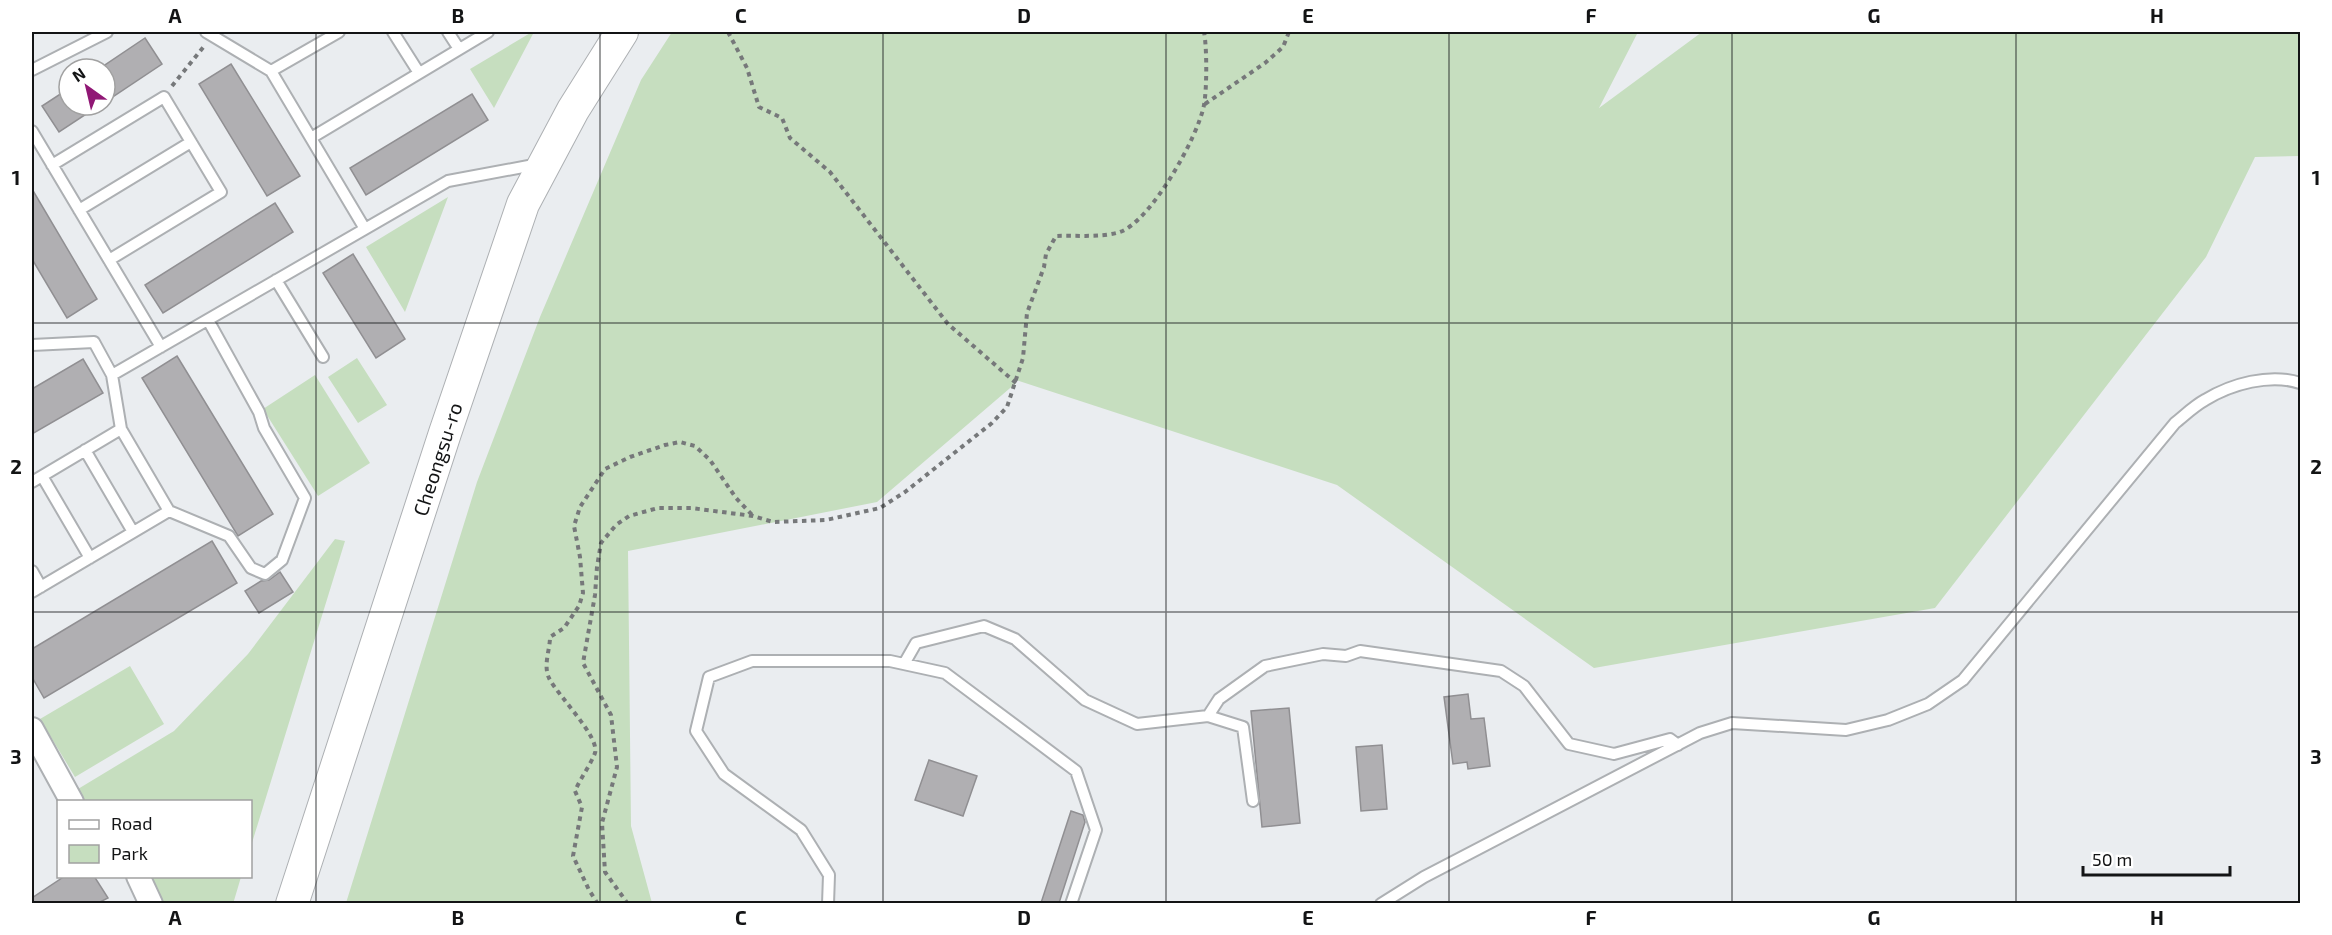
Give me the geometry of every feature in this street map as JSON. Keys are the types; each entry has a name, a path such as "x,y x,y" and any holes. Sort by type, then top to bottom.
{"main road":[{"name":"Cheongsu-ro","path":"292,903 445,433 523,204 573,110 622,32"}],"street":[{"path":"32,729 71,800"},
{"path":"139,878 151,903"}],"lane":[{"path":"32,70 107,32"},
{"path":"271,70 339,32"},
{"path":"393,32 418,73"},
{"path":"448,32 459,49"},
{"path":"311,138 488,32"},
{"path":"210,34 271,70 365,229"},
{"path":"52,165 164,97 221,192 109,260"},
{"path":"33,136 161,346"},
{"path":"79,210 191,142"},
{"path":"112,375 448,181 545,163"},
{"path":"276,280 323,357"},
{"path":"32,345 94,342 112,375 121,429 169,511 229,536 250,568 265,574 282,560 305,498 264,428 260,411 208,320"},
{"path":"1381,903 1424,877 1700,733 1732,723 1846,730 1888,720 1928,705 1963,680 2175,423 2204,400 2238,384 2271,380 2301,382"},
{"path":"32,482 121,429"},
{"path":"85,450 133,532"},
{"path":"42,476 90,558"},
{"path":"32,572 36,589 169,511"},
{"path":"904,664 916,643 984,626 1015,639 1085,700 1137,724 1208,716 1243,728 1253,801"},
{"path":"1208,716 1219,699 1265,666 1323,654 1346,656 1360,651 1501,670 1524,686 1569,744 1614,754 1670,739 1678,745"},
{"path":"828,903 829,875 801,830 724,774 696,731 710,677 752,661 890,661 945,673 1076,771 1096,830 1071,903"}],"path":[{"path":"728,32 747,68 759,107 782,118 790,138 830,171 948,324 1016,383"},
{"path":"628,903 605,872 602,823 617,767 611,716 582,663 595,595 601,543 616,525 629,516 658,508 691,508 753,516 773,522 826,520 880,508 905,492 992,423 1007,407 1016,383 1023,357 1027,314 1044,267 1046,254 1056,236 1120,232 1139,220 1166,185 1198,123 1204,104 1204,32"},
{"path":"1204,104 1265,63 1283,47 1289,32"},
{"path":"164,97 210,34"},
{"path":"598,903 589,890 573,856 582,807 575,791 595,752 594,738 567,706 548,677 546,667 550,637 564,628 579,606 583,592 574,526 580,507 605,469 630,457 680,442 695,446 710,460 736,498 753,516"}],"green space":[{"path":"534,32 494,108 470,69"},
{"path":"672,32 1638,32 1599,108 1702,32 2300,32 2300,156 2255,157 2206,257 1935,608 1594,668 1337,485 1016,380 1016,383 877,502 628,551 631,826 652,903 346,903 477,482 540,317 641,80"},
{"path":"448,197 405,312 366,247"},
{"path":"357,358 387,405 358,423 328,377"},
{"path":"315,375 370,463 318,496 263,409"},
{"path":"335,539 345,541 252,843 252,800 84,800 78,789 174,731 248,654"},
{"path":"130,666 164,724 75,777 40,719"},
{"path":"148,878 241,878 233,904 161,903"}],"building":[{"path":"145,38 162,64 117,94 117,57"},
{"path":"231,64 300,176 267,196 199,84"},
{"path":"472,94 488,120 366,195 350,168"},
{"path":"57,96 57,117 82,117 59,132 42,106"},
{"path":"32,189 97,299 67,318 32,259"},
{"path":"275,203 293,232 163,313 145,285"},
{"path":"353,254 405,339 376,358 323,273"},
{"path":"177,356 273,514 238,536 142,378"},
{"path":"83,359 103,393 32,434 32,389"},
{"path":"212,541 237,583 44,698 32,677 32,649"},
{"path":"280,572 293,592 259,613 245,591"},
{"path":"1468,694 1471,719 1484,718 1490,766 1468,769 1467,762 1453,764 1444,697"},
{"path":"1289,708 1300,823 1262,827 1251,711"},
{"path":"1382,745 1387,809 1361,811 1356,747"},
{"path":"929,760 977,776 963,816 915,800"},
{"path":"1071,811 1083,815 1085,822 1059,903 1041,903"},
{"path":"62,878 95,878 108,898 98,903 32,903 32,898"}]}
